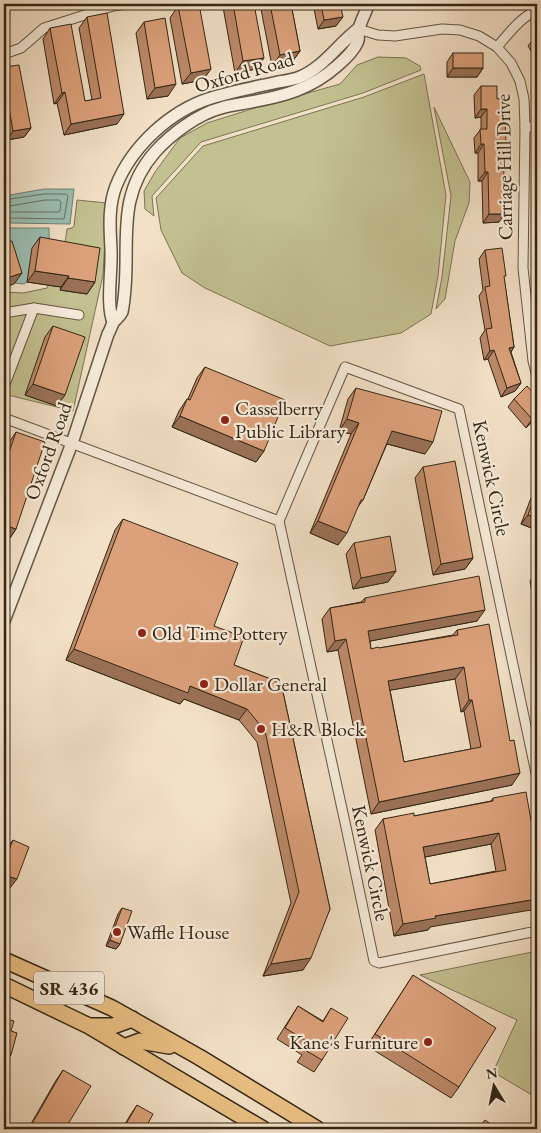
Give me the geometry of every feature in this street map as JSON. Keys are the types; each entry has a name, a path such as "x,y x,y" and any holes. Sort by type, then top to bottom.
{"main road":[{"name":"SR 436","path":"4,960 132,1019 317,1129"},
{"name":"SR 436","path":"4,985 89,1026 263,1129"},
{"path":"89,1026 113,1026 132,1019"},
{"path":"124,1047 140,1041 183,1048"}],"street":[{"path":"4,54 21,48 44,28 113,6 127,4"},
{"name":"Oxford Road","path":"113,322 110,313 112,271 111,208 116,187 127,166 142,145 173,116 210,98 299,78 316,68 333,54 346,38 358,29 368,4"},
{"path":"497,46 517,24 537,10"},
{"name":"Oxford Road","path":"4,621 72,443 113,322 121,314 126,272 126,220 128,204 139,173 155,152 174,133 220,108 287,94 313,84 326,76 343,61 358,42 358,29"},
{"name":"Carriage Hill Drive","path":"358,29 378,35 395,36 442,29 460,30 479,36 497,46 511,62 520,81 524,99 523,268 533,361 537,377"},
{"path":"525,126 537,127"},
{"path":"4,313 34,308 79,315"},
{"path":"4,387 34,308"},
{"name":"Kenwick Circle","path":"537,778 459,409 345,367 279,521 374,961 379,963 537,931"},
{"path":"4,418 279,521"}],"shaded area":[{"path":"378,57 406,58 420,66 421,70 363,93 201,142 152,196 154,216 145,209 144,191 155,172 180,138 207,123 340,84 357,65"},
{"path":"424,74 446,195 438,276 431,314 401,333 330,346 205,288 182,273 161,230 156,198 203,146 364,97"},
{"path":"434,107 470,182 469,203 455,241 445,299 436,309 442,277 451,196"},
{"path":"77,200 107,203 103,275 73,411 4,394 4,292 23,293 47,288 63,256 67,229 74,226"},
{"path":"537,951 537,1098 493,1072 517,1020 420,975"}],"water":[{"path":"44,189 74,189 70,224 10,223 4,225 4,196"},
{"path":"11,228 49,228 50,268 24,284 4,282 4,230"}],"building":[{"path":"199,4 211,69 191,73 178,6"},
{"path":"233,4 254,4 264,58 243,61"},
{"path":"270,4 291,4 300,51 280,55"},
{"path":"321,4 340,4 343,17 324,20"},
{"path":"107,13 124,114 71,124 65,92 62,93 50,28 71,24 85,101 101,98 87,17"},
{"path":"165,18 176,84 155,88 144,22"},
{"path":"453,53 483,53 483,68 453,68"},
{"path":"19,65 31,128 13,131 4,79 4,67"},
{"path":"481,86 497,86 497,99 504,98 506,143 503,143 505,214 489,214 488,172 485,172 484,144 481,144 480,129 487,129 487,109 481,109"},
{"path":"40,237 100,248 95,282 35,271"},
{"path":"12,241 22,273 4,279 4,243"},
{"path":"502,248 514,347 509,348 521,383 507,388 494,350 490,351 486,329 492,328 485,287 490,286 485,250"},
{"path":"53,326 85,337 65,395 33,384"},
{"name":"Casselberry Public Library","path":"205,367 285,400 264,451 180,416 187,399 190,400"},
{"path":"527,386 537,397 537,414 532,419 514,399"},
{"path":"356,388 442,411 433,442 392,431 347,533 318,521 359,423 347,419"},
{"path":"16,432 45,442 16,529 4,525 4,467"},
{"path":"455,461 473,558 441,564 423,467"},
{"path":"537,490 537,518 528,515"},
{"path":"123,519 238,563 214,626 244,637 234,665 281,683 330,909 311,958 271,964 299,892 265,731 247,709 190,686 188,693 74,649"},
{"path":"390,536 396,571 361,578 354,543"},
{"path":"479,576 485,610 368,631 371,649 458,635 457,630 489,624 510,741 514,740 520,773 379,802 346,639 335,641 330,608 365,602 365,598","holes":["464,667 469,700 472,700 481,747 404,762 388,681"]},
{"path":"526,792 537,854 537,899 435,916 436,918 403,924 383,819 414,813 414,816 493,801 493,798","holes":["499,833 506,870 430,884 423,847"]},
{"path":"13,840 29,847 17,879 4,875 4,862"},
{"name":"Waffle House","path":"122,908 132,911 120,944 110,940"},
{"name":"Kane's Furniture","path":"413,975 496,1028 459,1087 375,1034"},
{"path":"298,1006 323,1022 331,1008 348,1018 322,1060 305,1050 310,1043 285,1028"},
{"path":"4,1018 14,1021 11,1031 17,1033 11,1055 4,1052"},
{"path":"63,1070 91,1086 65,1129 29,1129"},
{"path":"137,1105 153,1114 145,1129 123,1129"},
{"path":"485,1120 498,1129 478,1129"}],"place":[{"name":"Casselberry Public Library","path":"225,420"},
{"name":"Old Time Pottery","path":"142,633"},
{"name":"Dollar General","path":"204,684"},
{"name":"H&R Block","path":"261,729"},
{"name":"Waffle House","path":"117,932"},
{"name":"Kane's Furniture","path":"428,1042"}]}
